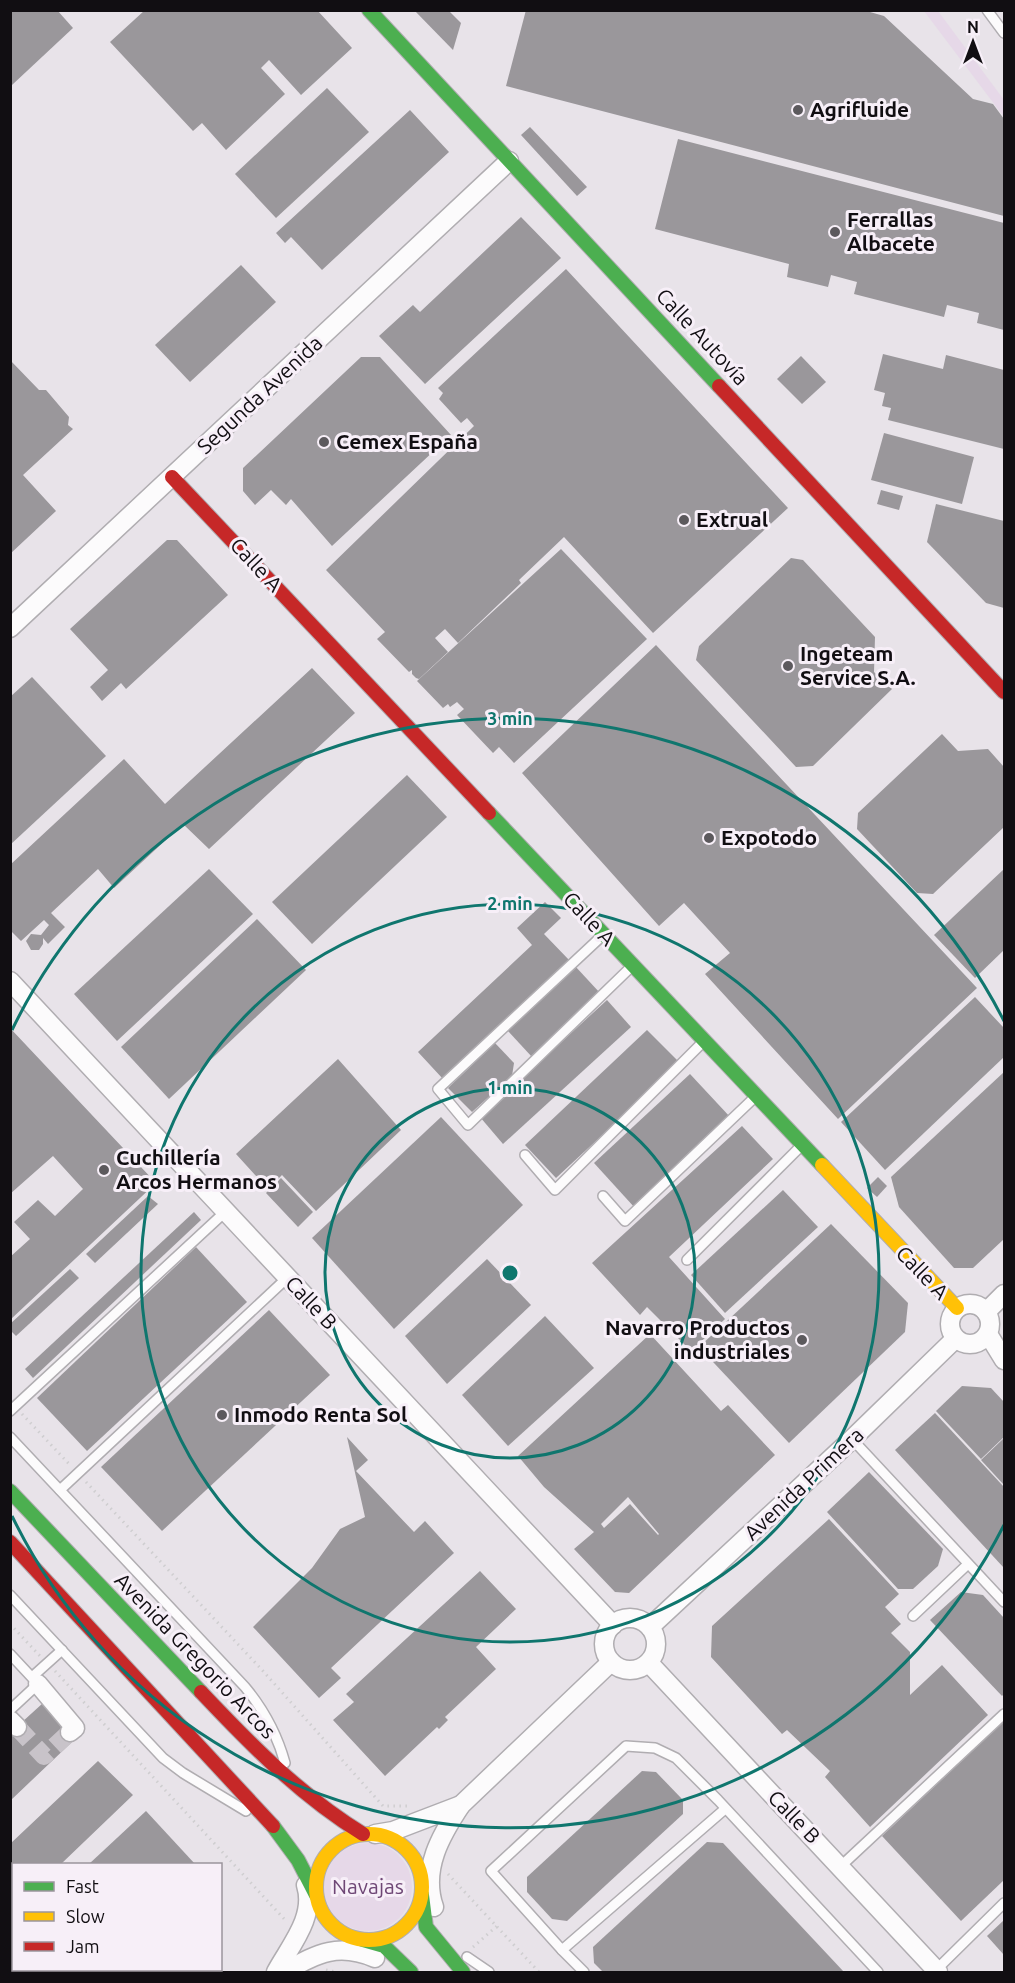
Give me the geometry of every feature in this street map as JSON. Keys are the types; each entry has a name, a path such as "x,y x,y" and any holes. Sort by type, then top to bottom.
{"street":[{"name":"Calle Autovía","path":"369,10 1005,692"},
{"name":"Segunda Avenida","path":"10,628 509,161"},
{"name":"Calle A","path":"172,477 957,1308"},
{"name":"Calle B","path":"10,981 612,1625"},
{"path":"986,1312 1005,1294"},
{"path":"988,1334 972,1344 955,1339 949,1323 957,1308 969,1304 986,1312 990,1323 988,1334 1005,1360"},
{"name":"Avenida Primera","path":"650,1627 852,1439 955,1339"},
{"name":"Avenida Gregorio Arcos","path":"10,1491 220,1715 325,1811 369,1834"},
{"path":"10,1542 271,1823 298,1861 331,1925 359,1939 384,1946 411,1972"},
{"path":"630,1618 640,1620 650,1627 657,1645 649,1663 634,1670 622,1669 611,1662 604,1645 605,1636 612,1625 630,1618"},
{"path":"284,1972 317,1954 335,1950 359,1939 389,1937 405,1927 418,1909 446,1828 461,1805 611,1662"},
{"name":"Calle B","path":"649,1663 937,1971"},
{"path":"35,1681 75,1728 70,1732"},
{"path":"300,1924 317,1898 317,1874 327,1854 343,1840 393,1831 461,1805"},
{"path":"369,1834 392,1839 406,1848 430,1876 431,1898 439,1922 473,1972"},
{"path":"276,1972 300,1924 310,1897 298,1861"},
{"path":"430,1876 426,1927 463,1972"},
{"path":"335,1950 353,1951 374,1957 394,1972"}],"lane":[{"path":"987,10 1005,33"},
{"path":"604,934 438,1089 468,1125 632,965"},
{"path":"525,1155 555,1190 704,1041"},
{"path":"603,1196 625,1221 756,1096"},
{"path":"687,1260 802,1146"},
{"path":"13,1409 225,1212"},
{"path":"60,1490 287,1278"},
{"path":"10,1437 262,1709 280,1745 291,1782"},
{"path":"852,1439 1005,1602"},
{"path":"913,1616 968,1564"},
{"path":"10,1595 163,1758 234,1806 271,1823"},
{"path":"13,1719 47,1664 62,1650"},
{"path":"10,1654 35,1681"},
{"path":"841,1866 1005,1714"},
{"path":"584,1972 491,1871 626,1746 654,1748 676,1758 878,1972"},
{"path":"562,1950 725,1809"},
{"path":"937,1971 1005,1903"},
{"path":"457,1951 489,1972"}],"path":[{"path":"13,1409 77,1473 263,1671 383,1806 414,1806"},
{"path":"10,1624 300,1924"},
{"path":"430,1876 539,1972"}],"green space":[{"path":"924,11 938,11 1004,100 1004,117"},
{"name":"Navajas","path":"368,1843 385,1847 399,1856 408,1870 412,1887 408,1904 399,1918 385,1927 368,1931 351,1927 337,1918 328,1904 324,1887 328,1870 337,1856 351,1847"}],"building":[{"path":"10,10 57,10 73,28 12,85"},
{"path":"145,10 317,10 352,48 301,95 269,60 261,68 285,94 226,150 202,123 193,131 110,42"},
{"path":"414,10 448,10 461,23 453,50"},
{"name":"Agrifluide","path":"526,10 863,10 884,16 973,99 993,104 1004,119 1004,216 506,86"},
{"path":"327,88 369,132 276,218 235,174"},
{"path":"410,110 449,152 322,270 291,237 285,243 276,233"},
{"path":"530,127 587,187 577,196 521,135"},
{"name":"Ferrallas Albacete","path":"678,139 1004,223 1004,330 977,323 979,313 947,305 944,317 854,294 857,282 831,275 828,287 787,277 789,264 655,229"},
{"path":"521,217 561,258 425,384 379,336 413,305 420,312"},
{"path":"241,265 276,302 190,382 155,345"},
{"path":"566,269 788,508 653,633 564,537 519,580 521,583 458,643 445,629 435,638 448,652 419,679 416,678 412,670 409,672 377,639 385,632 326,570 474,426 467,418 461,423 439,399 443,393 438,388"},
{"path":"883,354 943,369 946,355 1004,370 1004,449 888,420 891,408 882,406 885,393 874,390"},
{"path":"801,356 826,382 802,404 777,379"},
{"name":"Cemex España","path":"361,357 380,357 451,435 332,546 291,499 286,505 271,490 255,505 243,491 243,468"},
{"path":"10,360 39,390 46,390 69,417 68,425 73,429 23,475 56,511 10,554"},
{"path":"884,433 974,457 962,504 871,480"},
{"path":"881,490 903,496 899,510 877,504"},
{"path":"936,504 1004,521 1004,608 986,603 927,542"},
{"path":"167,540 177,540 228,595 126,689 121,683 102,701 90,687 108,670 70,629"},
{"path":"561,549 647,639 514,763 499,747 493,753 457,715 464,709 457,702 450,707 448,704 443,708 417,681"},
{"name":"Ingeteam Service S.A.","path":"791,558 803,560 875,637 874,672 892,689 813,766 796,767 696,660 699,646"},
{"name":"Expotodo","path":"656,645 977,988 838,1119 705,974 730,953 684,903 659,926 522,773"},
{"path":"312,668 355,713 209,849 183,824 114,888 98,869 51,913 65,927 48,944 43,938 43,944 39,950 31,950 26,941 31,934 41,935 49,925 44,920 21,941 10,930 10,865 124,759 165,804"},
{"path":"32,677 106,756 10,845 10,697"},
{"path":"942,734 958,751 988,749 1004,767 1004,827 933,894 917,893 857,829 858,813"},
{"path":"407,775 447,817 312,944 272,902"},
{"path":"209,869 253,914 117,1041 74,994"},
{"path":"1004,869 1004,950 975,978 934,935"},
{"path":"545,902 561,918 544,934 570,961 443,1079 418,1052 532,945 517,928"},
{"path":"257,919 306,970 169,1099 121,1047"},
{"path":"575,966 600,993 532,1057 507,1030"},
{"path":"975,997 1004,1028 1004,1057 885,1170 841,1122"},
{"path":"607,1000 631,1027 503,1144 480,1117"},
{"name":"Cuchillería Arcos Hermanos","path":"10,1028 156,1183 10,1320 10,1257 30,1239 14,1222 38,1200 55,1216 83,1189 53,1156 10,1194"},
{"path":"647,1030 680,1063 556,1178 525,1145"},
{"path":"495,1043 514,1063 512,1076 472,1112 448,1088"},
{"path":"338,1059 401,1130 316,1211 282,1175 268,1189 236,1154"},
{"path":"1004,1072 1004,1239 973,1268 954,1268 899,1207 891,1177"},
{"path":"690,1074 731,1118 635,1208 594,1163"},
{"path":"441,1117 523,1205 394,1329 312,1238"},
{"path":"742,1126 773,1159 669,1257 725,1319 691,1351 647,1307 640,1315 592,1263"},
{"path":"878,1177 887,1186 877,1197 867,1188"},
{"path":"281,1178 313,1212 298,1227 266,1193"},
{"path":"783,1190 818,1227 725,1313 691,1275"},
{"path":"148,1196 158,1204 95,1263 86,1254"},
{"path":"194,1212 201,1220 33,1378 25,1369"},
{"name":"Navarro Productos industriales","path":"831,1224 908,1303 905,1332 789,1443 699,1347"},
{"path":"196,1247 247,1302 87,1451 37,1398"},
{"path":"487,1259 531,1305 447,1384 405,1336"},
{"path":"70,1269 79,1278 16,1336 10,1330 10,1324"},
{"name":"Inmodo Renta Sol","path":"269,1310 330,1375 162,1531 101,1467"},
{"path":"545,1316 594,1368 508,1446 462,1395"},
{"path":"650,1334 721,1411 728,1405 775,1455 629,1593 615,1592 574,1549 594,1532 544,1487 518,1456","holes":["628,1497 659,1534 630,1504 604,1528 601,1524"]},
{"path":"962,1386 991,1388 1004,1402 1004,1437 981,1459 936,1411"},
{"path":"935,1413 1004,1487 1004,1568 895,1450"},
{"path":"347,1437 368,1460 356,1471 414,1532 425,1521 454,1553 331,1668 341,1678 319,1698 253,1627 312,1568 340,1529 365,1517"},
{"path":"1004,1438 1004,1485 981,1460"},
{"path":"869,1472 943,1549 938,1566 913,1589 898,1589 827,1512"},
{"path":"829,1519 899,1594 885,1607 901,1624 891,1633 910,1652 910,1695 942,1665 988,1715 870,1827 825,1777 830,1771 787,1730 782,1734 711,1657 712,1626"},
{"path":"480,1571 516,1609 476,1647 496,1669 445,1717 448,1720 439,1729 437,1727 385,1776 333,1720 354,1702 346,1694"},
{"path":"961,1592 983,1595 1004,1618 1004,1694 1002,1696 930,1620"},
{"path":"43,1703 71,1732 68,1735 73,1741 10,1801 10,1733"},
{"path":"1004,1721 1004,1880 961,1921 882,1836"},
{"path":"98,1761 133,1795 62,1863 12,1863 12,1912 10,1913 10,1844"},
{"path":"642,1771 656,1772 683,1800 683,1814 567,1921 552,1919 527,1892 527,1877"},
{"path":"146,1811 194,1863 90,1863"},
{"path":"707,1842 723,1843 844,1972 603,1972 594,1963 593,1947"},
{"path":"1004,1920 1004,1955 987,1936"},
{"path":"72,1971 180,1971 178,1972"}],"tunnel":[{"path":"17,1727 44,1756 70,1732"}],"traffic: fast":[{"path":"369,10 719,386"},
{"path":"489,813 822,1165"},
{"path":"10,1491 201,1692"},
{"path":"273,1826 298,1860 316,1895"},
{"path":"422,1895 426,1927 463,1972"},
{"path":"363,1940 384,1946 411,1972"}],"traffic: slow":[{"path":"822,1165 957,1308"},
{"path":"369,1834 389,1838 407,1849 418,1867 422,1887 418,1907 407,1925 389,1936 369,1940 349,1936 331,1925 320,1907 316,1887 320,1867 331,1849 349,1838 369,1834"}],"traffic: jam":[{"path":"719,386 1004,692"},
{"path":"172,477 489,813"},
{"path":"10,1542 273,1826"},
{"path":"201,1692 258,1750 298,1786 363,1834"}],"place":[{"name":"Agrifluide","path":"798,110"},
{"name":"Ferrallas Albacete","path":"835,232"},
{"name":"Cemex España","path":"324,442"},
{"name":"Extrual","path":"684,520"},
{"name":"Ingeteam Service S.A.","path":"788,666"},
{"name":"Expotodo","path":"709,838"},
{"name":"Cuchillería Arcos Hermanos","path":"104,1170"},
{"name":"Navarro Productos industriales","path":"802,1340"},
{"name":"Inmodo Renta Sol","path":"222,1415"}]}
